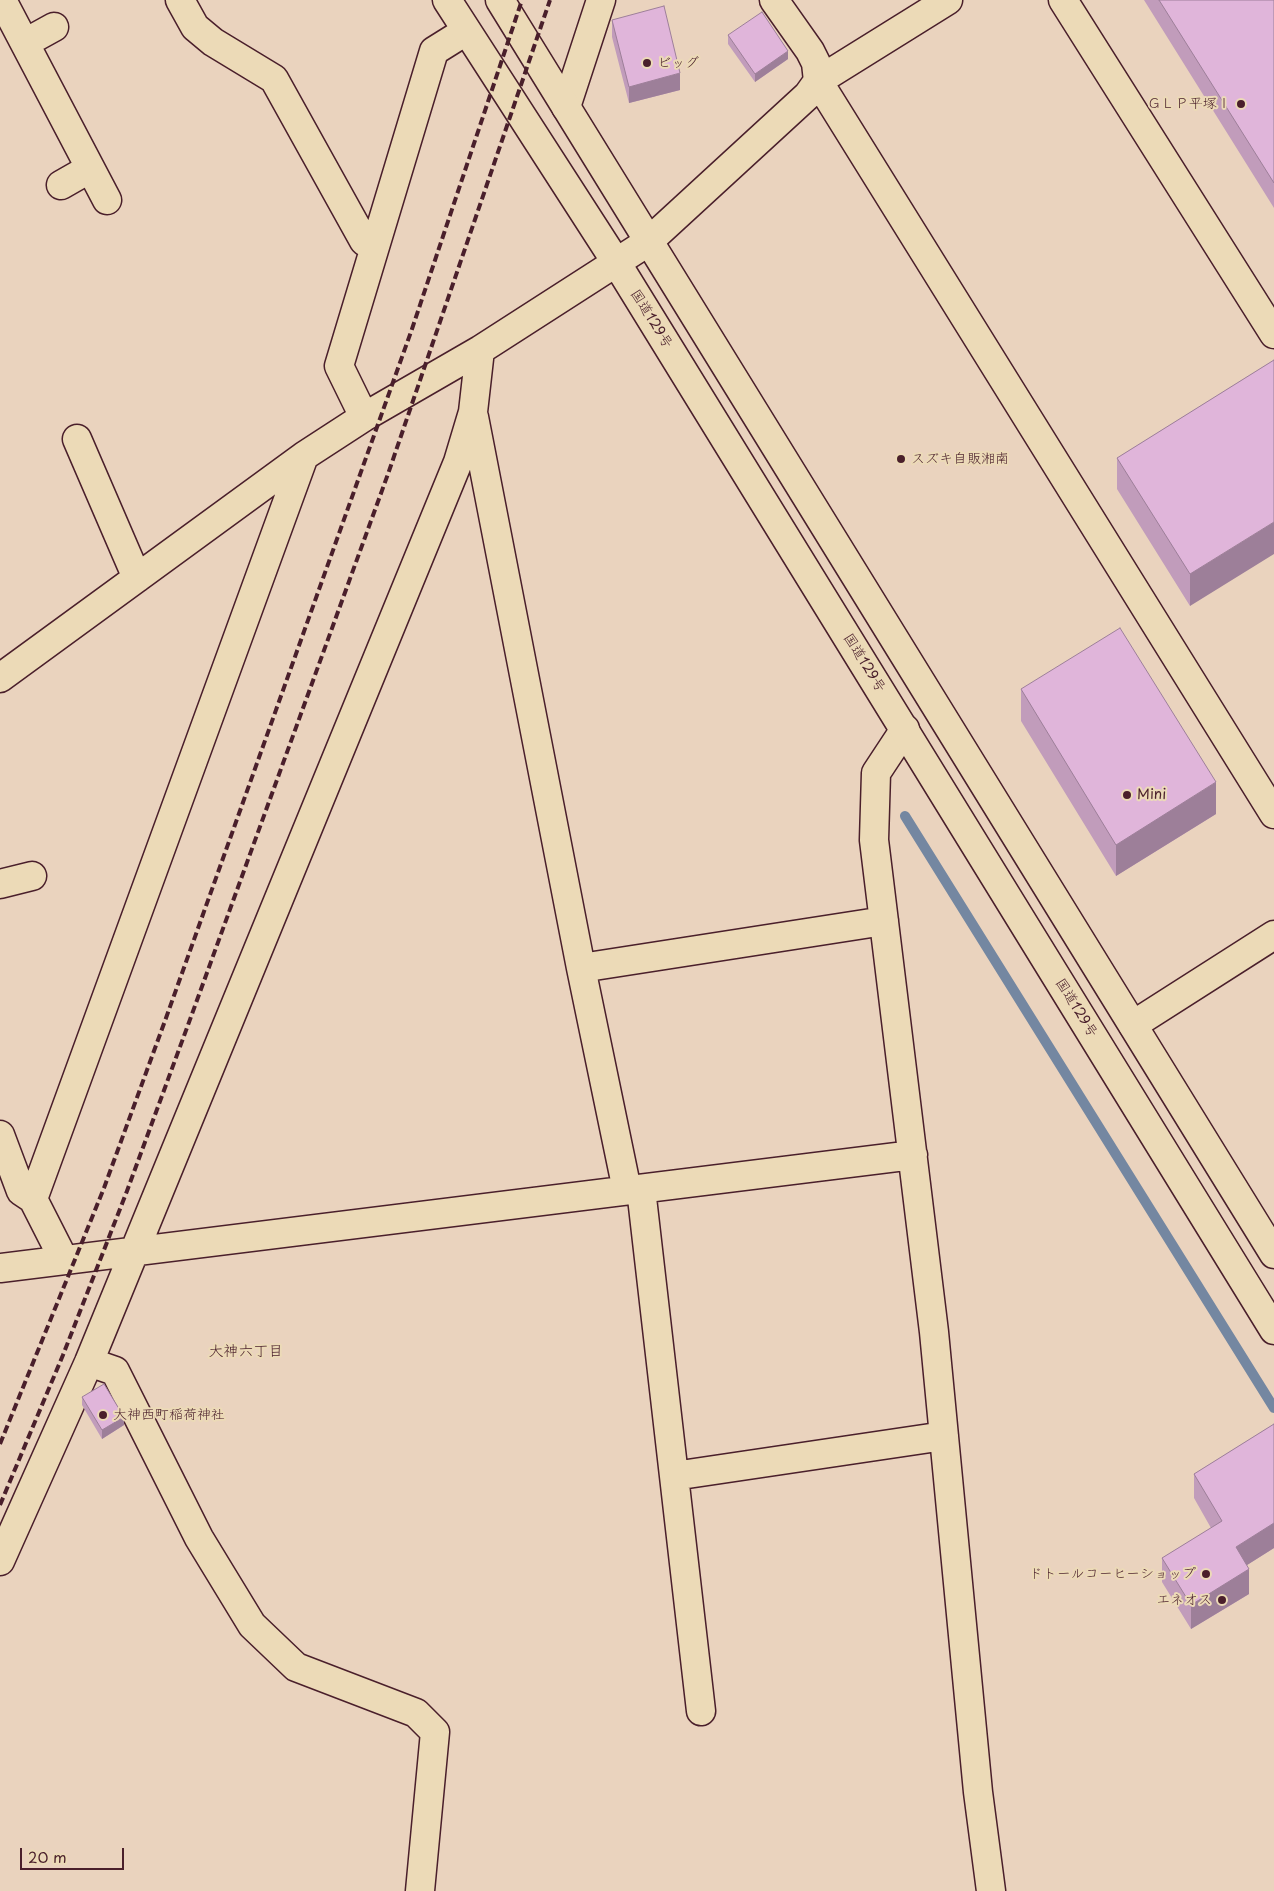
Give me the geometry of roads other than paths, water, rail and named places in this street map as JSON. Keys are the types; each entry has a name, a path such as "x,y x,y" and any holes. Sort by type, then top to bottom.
{"main road":[{"path":"2,0 89,169 107,200"},
{"path":"180,0 194,27 213,42 274,79 364,241 374,248"},
{"name":"国道129号","path":"447,0 616,262 1274,1330"},
{"path":"500,0 1274,1254"},
{"path":"566,107 601,0"},
{"path":"774,0 810,50 816,63 818,81 1274,814"},
{"path":"2,669 137,578 304,456 364,417 480,350 648,242 808,95 818,81 948,0"},
{"path":"1063,0 1274,334"},
{"path":"24,43 54,27"},
{"path":"364,417 339,366 434,51 466,31"},
{"path":"61,185 89,169"},
{"path":"0,1561 89,1362 458,462 473,412 480,350"},
{"path":"473,412 581,968 634,1190 674,1476 701,1711"},
{"path":"77,439 137,578"},
{"path":"33,1199 304,456"},
{"path":"905,729 876,773 874,840 934,1332 978,1792 991,1891"},
{"path":"0,884 32,876"},
{"path":"581,968 884,921"},
{"path":"1132,1025 1274,936"},
{"path":"0,1135 21,1191 33,1199 64,1260"},
{"path":"0,1268 913,1155"},
{"path":"89,1362 115,1371 199,1538 252,1626 296,1667 416,1713 435,1732 420,1891"},
{"path":"674,1476 944,1436"}],"waterway":[{"path":"905,816 1274,1408"}],"railway":[{"path":"0,1444 104,1188 166,1018 412,329 522,0"},
{"path":"0,1505 63,1355 127,1191 188,1025 388,474 550,0"}],"place":[{"name":"ビッグ","path":"647,63"},
{"name":"ＧＬＰ平塚Ⅰ","path":"1241,104"},
{"name":"スズキ自販湘南","path":"901,459"},
{"name":"Mini","path":"1127,795"},
{"name":"大神西町稲荷神社","path":"103,1415"},
{"name":"ドトールコーヒーショップ","path":"1206,1574"},
{"name":"エネオス","path":"1222,1600"}],"district":[{"name":"大神六丁目","path":"246,1352"}]}
